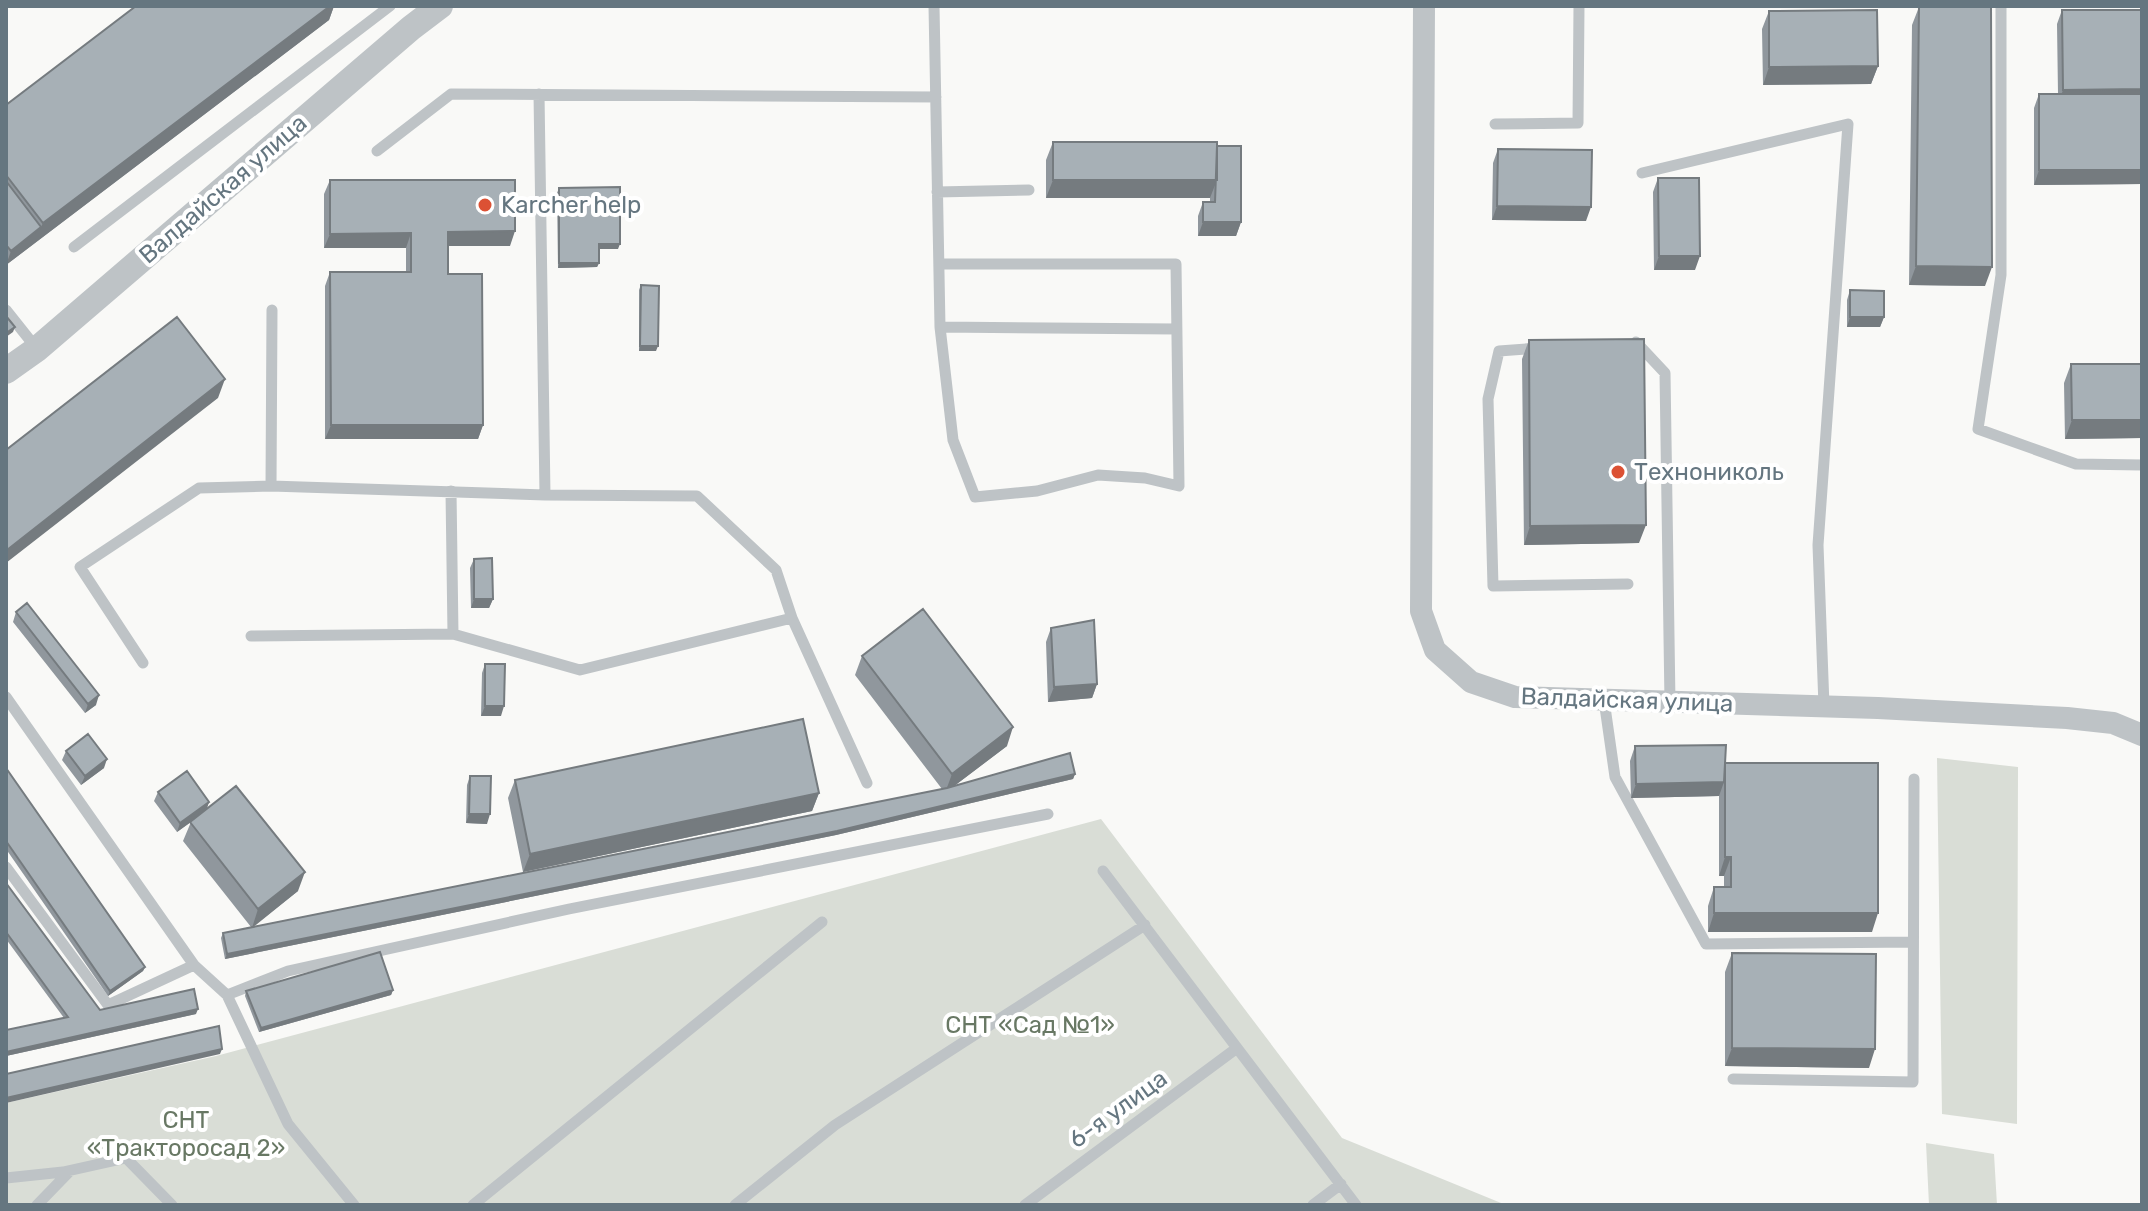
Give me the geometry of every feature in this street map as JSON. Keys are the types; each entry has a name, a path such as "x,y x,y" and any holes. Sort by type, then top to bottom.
{"street":[{"name":"Валдайская улица","path":"6,371 37,349 440,6"},
{"name":"Валдайская улица","path":"1424,6 1421,611 1435,650 1471,682 1515,697 1824,706 2067,718 2113,723 2142,735"}],"lane":[{"path":"74,247 391,6 411,28"},
{"path":"934,6 940,327 953,440 975,497 1037,491 1098,475 1145,478 1179,486 1176,264 939,264"},
{"path":"1495,124 1578,123 1579,6"},
{"path":"2001,6 2001,275 1978,429 2076,464 2142,465"},
{"path":"377,151 451,94 936,97"},
{"path":"539,94 545,495"},
{"path":"1642,173 1848,124 1818,545 1824,706"},
{"path":"937,192 1029,190"},
{"path":"6,310 37,349"},
{"path":"271,486 272,310"},
{"path":"940,327 1176,329"},
{"path":"1621,343 1636,342 1665,373 1670,702"},
{"path":"1545,348 1499,351 1488,399 1493,586 1628,584"},
{"path":"143,663 80,567 199,488 271,486 545,495 697,496 776,570 792,618 867,783"},
{"path":"451,491 453,634"},
{"path":"251,636 453,634 580,670 792,618"},
{"path":"6,697 194,965 227,995 288,1124 354,1205"},
{"path":"1604,700 1615,777 1706,944 1913,942"},
{"path":"1733,1079 1913,1082 1914,779"},
{"path":"227,995 288,971 522,919 1048,814"},
{"path":"6,867 108,1005 194,965"},
{"path":"1103,871 1356,1205"},
{"path":"473,1205 822,922"},
{"path":"735,1205 835,1125 1145,925"},
{"name":"6-я улица","path":"1025,1205 1237,1048"},
{"path":"6,1178 70,1170 126,1158 172,1205"},
{"path":"37,1205 70,1170"},
{"path":"1313,1205 1341,1184"}],"green space":[{"path":"1937,758 2018,767 2017,1124 1942,1114"},
{"name":"СНТ «Сад №1»","path":"1101,819 1342,1138 1506,1205 6,1205 6,1103 216,1056"},
{"path":"1926,1143 1994,1154 1997,1205 1929,1205"}],"building":[{"path":"136,6 330,6 43,223 6,175 6,105"},
{"path":"1919,7 1991,7 1992,267 1916,266"},
{"path":"1877,10 1878,66 1769,67 1769,11"},
{"path":"2062,10 2142,10 2142,89 2063,90"},
{"path":"2039,94 2142,94 2142,170 2039,170"},
{"path":"1053,142 1217,142 1217,180 1053,180"},
{"path":"1217,146 1241,146 1241,222 1203,222 1203,202 1215,202"},
{"path":"1498,149 1592,150 1591,207 1497,206"},
{"path":"1658,178 1699,178 1700,256 1659,256"},
{"path":"330,180 515,180 515,231 448,232 448,274 482,274 483,425 331,425 330,272 411,272 411,233 330,234"},
{"path":"6,181 41,227 11,251 6,245"},
{"path":"620,187 620,244 599,244 599,263 559,263 559,188"},
{"path":"641,285 659,286 658,346 640,346"},
{"path":"1850,290 1884,291 1884,317 1850,317"},
{"path":"6,316 15,327 6,333"},
{"path":"177,317 225,379 7,550 6,450"},
{"path":"1644,339 1646,525 1530,526 1529,340"},
{"path":"2071,364 2142,364 2142,420 2072,420"},
{"path":"492,558 493,599 474,599 474,559"},
{"path":"27,603 99,695 88,704 16,612"},
{"path":"923,609 1013,727 952,774 862,656"},
{"path":"1094,620 1097,684 1054,687 1051,628"},
{"path":"485,664 505,664 504,706 485,706"},
{"path":"803,719 819,793 530,854 515,780"},
{"path":"88,734 107,759 85,776 66,751"},
{"path":"1726,745 1724,782 1636,784 1635,746"},
{"path":"1070,753 1075,774 837,831 227,954 223,933 947,788"},
{"path":"1725,763 1878,763 1878,913 1714,913 1714,887 1731,887 1731,857 1725,857"},
{"path":"6,768 145,967 110,991 6,841"},
{"path":"187,771 209,802 180,823 158,792"},
{"path":"470,776 491,776 490,814 469,814"},
{"path":"236,786 305,872 258,909 190,822"},
{"path":"6,883 100,1010 194,989 198,1009 6,1052 6,1030 68,1017 6,932"},
{"path":"380,952 393,990 261,1028 246,991"},
{"path":"1732,953 1876,954 1875,1049 1732,1048"},
{"path":"219,1026 222,1049 6,1098 6,1074"}],"place":[{"name":"Karcher help","path":"485,205"},
{"name":"Технониколь","path":"1618,472"}],"park label":[{"name":"СНТ «Тракторосад 2»","path":"186,1134"}]}
